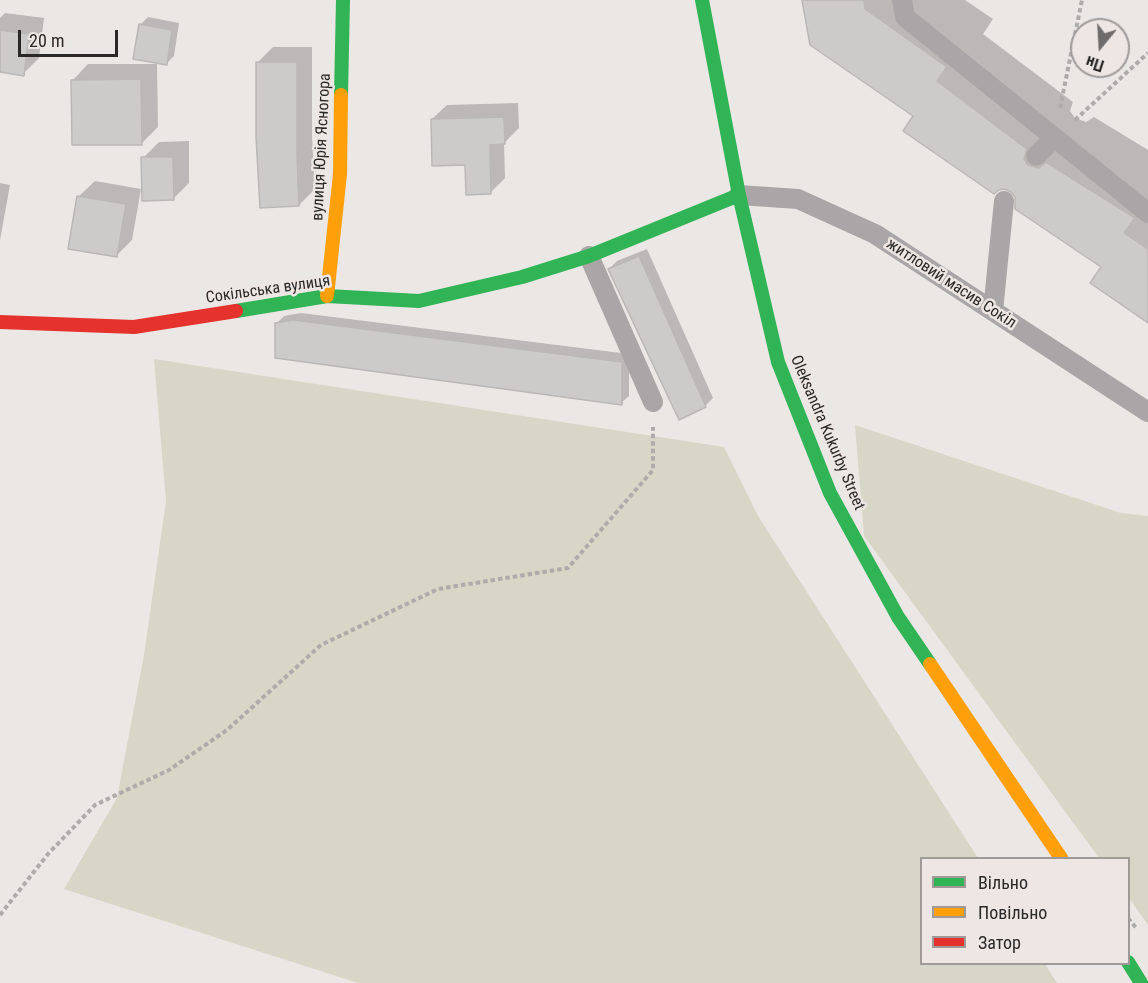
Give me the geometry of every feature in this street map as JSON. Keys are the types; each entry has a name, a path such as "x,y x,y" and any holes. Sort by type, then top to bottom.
{"street":[{"name":"вулиця Юрія Ясногора","path":"327,296 340,174 343,0"},
{"name":"Oleksandra Kukurby Street","path":"702,0 739,195 778,362 830,493 898,617 1060,857"},
{"name":"Сокільська вулиця","path":"0,322 134,327 327,296 420,301 522,277 589,256 739,195"},
{"path":"1130,965 1142,983"}],"lane":[{"path":"902,0 905,17 1148,213"},
{"path":"1036,156 1054,138"},
{"name":"житловий масив Сокіл","path":"739,195 798,199 874,234 1148,412"},
{"path":"993,311 1004,201"},
{"path":"589,256 653,402"}],"path":[{"path":"1054,138 1082,0"},
{"path":"1054,138 1148,53"},
{"path":"0,915 48,854 94,806 169,770 226,730 321,645 438,590 568,568 653,470 653,402"}],"shaded area":[{"path":"154,359 724,447 758,516 977,857 920,857 920,965 1046,965 1057,983 358,983 64,889 117,798 144,655 166,501"},
{"path":"855,425 1121,513 1148,516 1148,925 1130,899 1130,857 1098,857 864,536"}],"building":[{"path":"802,0 864,0 865,9 947,67 937,81 1027,149 1024,159 1028,165 1039,168 1046,162 1135,218 1124,233 1148,249 1148,323 1090,283 1101,267 1015,209 1015,197 1011,192 1005,189 994,194 903,131 913,116 810,45"},
{"path":"139,24 172,30 167,65 133,59"},
{"path":"0,30 29,34 24,76 0,72"},
{"path":"256,62 297,62 299,206 260,208 256,137"},
{"path":"141,79 142,145 72,145 71,80"},
{"path":"504,117 505,144 490,145 491,194 466,195 465,165 432,166 431,119"},
{"path":"141,157 173,157 174,200 142,201"},
{"path":"77,196 126,204 117,257 68,249"},
{"path":"639,256 706,407 679,420 608,269"},
{"path":"293,320 622,362 622,405 275,358 275,323"}],"traffic: fast":[{"path":"341,95 343,0"},
{"path":"702,0 739,195 778,362 830,493 898,617 930,664"},
{"path":"236,311 327,296 419,301 522,277 589,256 739,195"},
{"path":"1130,965 1141,983"}],"traffic: slow":[{"path":"327,296 340,174 341,95"},
{"path":"930,664 1060,857"}],"traffic: jam":[{"path":"0,322 134,327 236,311"}]}
